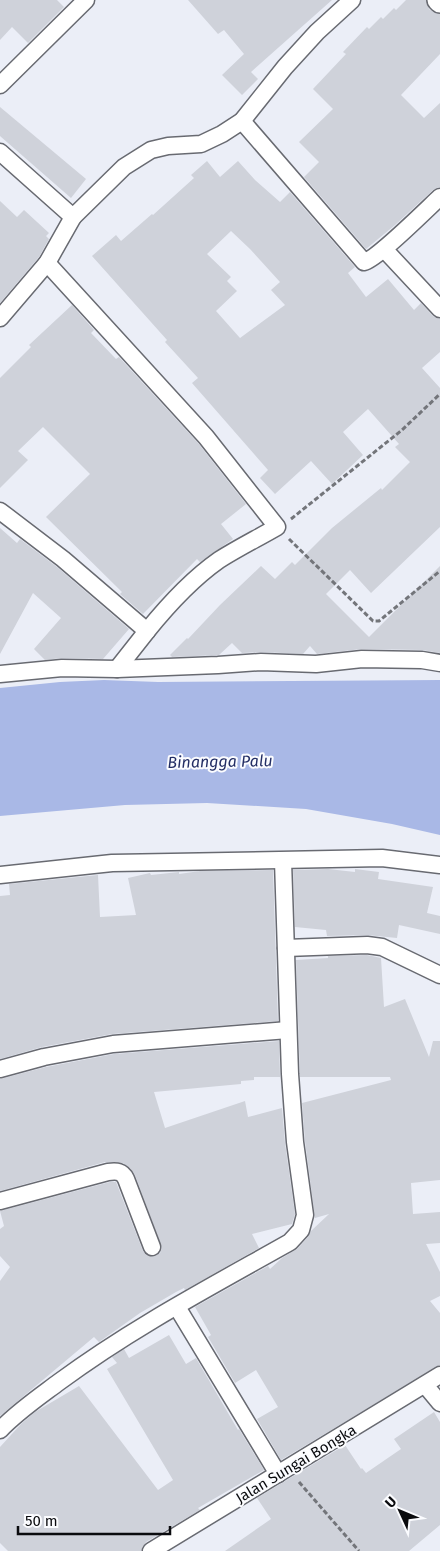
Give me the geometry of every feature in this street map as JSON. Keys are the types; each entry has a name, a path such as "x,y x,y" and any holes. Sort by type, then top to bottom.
{"street":[{"path":"0,85 86,0"},
{"path":"0,318 47,263 72,217 124,167 151,150 168,146 202,144 242,121 285,67 317,32 352,0"},
{"path":"242,121 362,262 367,262 384,249 440,197"},
{"path":"0,152 72,217"},
{"path":"384,249 440,309"},
{"path":"47,263 206,437 277,527 220,560 202,573 159,616 117,668"},
{"path":"0,511 63,559 147,631"},
{"path":"0,674 62,668 218,665 261,662 316,664 362,659 422,660 440,663"},
{"path":"0,875 112,863 382,858 440,865"},
{"path":"0,1430 47,1391 89,1360 290,1242 301,1230 305,1214 295,1142 288,1030 283,861"},
{"path":"286,948 359,945 382,947 440,975"},
{"path":"0,1069 44,1057 113,1044 288,1030"},
{"path":"0,1201 108,1172 120,1172 126,1179 152,1247"},
{"path":"177,1307 283,1471"},
{"name":"Jalan Sungai Bongka","path":"151,1551 440,1376"},
{"path":"426,1385 440,1403"}],"path":[{"path":"440,394 402,430 277,527 373,621 379,621 440,571"},
{"path":"283,1471 310,1496 359,1551"}],"water":[{"name":"Binangga Palu","path":"104,680 158,682 440,680 440,835 392,824 306,809 207,803 125,805 0,816 0,688"}],"building":[{"path":"0,0 57,0 64,7 28,43 12,27 0,40"},
{"path":"188,0 332,0 251,72 258,79 242,95 222,75 244,54 224,30 218,34"},
{"path":"406,0 426,0 429,9 436,14 440,14 440,54 401,95 424,118 440,103 440,187 433,190 366,249 304,177 319,162 299,142 333,109 313,89 346,54 343,52 367,27 369,29 381,17 383,19"},
{"path":"0,107 86,179 71,198 0,136"},
{"path":"207,161 220,177 238,161 255,180 280,202 290,192 355,267 348,273 366,297 388,279 414,310 421,303 433,316 440,319 440,352 422,368 440,388 440,527 371,593 350,570 326,594 369,637 440,566 440,653 422,650 362,649 317,654 310,646 303,654 242,653 232,643 219,655 172,657 170,655 261,566 275,579 292,562 295,565 332,528 381,488 382,490 410,462 395,447 399,444 368,409 343,432 363,455 332,484 311,461 275,494 260,478 268,470 192,383 198,378 165,342 167,340 92,256 116,235 121,241 153,215 194,178 191,175","holes":["231,231 280,282 271,290 285,305 240,338 216,311 237,291 227,281 231,277 207,254"]},
{"path":"0,201 17,217 24,210 49,233 46,236 49,239 39,257 0,303"},
{"path":"72,305 94,330 91,333 116,359 119,357 198,443 246,504 221,524 233,539 200,562 197,559 143,614 120,594 122,592 46,517 90,474 43,427 18,451 28,460 0,488 0,378 31,347 29,345"},
{"path":"0,528 17,543 20,539 57,567 129,629 103,659 62,658 45,660 34,649 61,618 33,593 0,654"},
{"path":"328,869 355,872 355,869 379,872 378,879 433,887 427,913 440,916 440,934 399,925 397,938 367,935 327,936 326,930 295,927 293,870"},
{"path":"273,870 278,1021 112,1034 42,1047 0,1059 0,896 10,895 9,884 98,875 100,917 136,915 128,878 150,873 151,875 200,871"},
{"path":"367,955 381,958 384,1007 405,999 429,1057 433,1041 440,1041 440,1180 411,1183 413,1214 440,1212 440,1243 426,1244 440,1272 440,1296 430,1301 440,1313 440,1365 281,1460 257,1419 278,1407 256,1370 235,1383 208,1337 211,1335 195,1307 268,1266 270,1269 282,1258 297,1249 311,1231 329,1214 315,1218 302,1103 391,1080 390,1077 300,1077 296,960 328,958 328,956"},
{"path":"279,1041 280,1077 254,1077 254,1080 241,1081 241,1084 154,1092 165,1128 245,1101 248,1117 282,1108 295,1214 292,1224 252,1234 259,1248 140,1313 99,1342 94,1337 0,1416 0,1281 10,1267 0,1256 0,1229 4,1226 0,1211 116,1182 143,1251 146,1255 155,1256 160,1253 162,1248 135,1175 123,1163 105,1162 0,1191 0,1079 46,1067 114,1054"},
{"path":"169,1335 186,1364 196,1358 264,1470 198,1508 200,1510 146,1542 141,1551 8,1551 0,1543 0,1447 35,1412 79,1386 158,1490 173,1480 107,1369 117,1363 112,1357 124,1349 129,1358"},
{"path":"434,1412 440,1422 440,1525 409,1551 225,1551 271,1519 257,1498 345,1445 361,1469 366,1473 401,1449 394,1439"}]}
